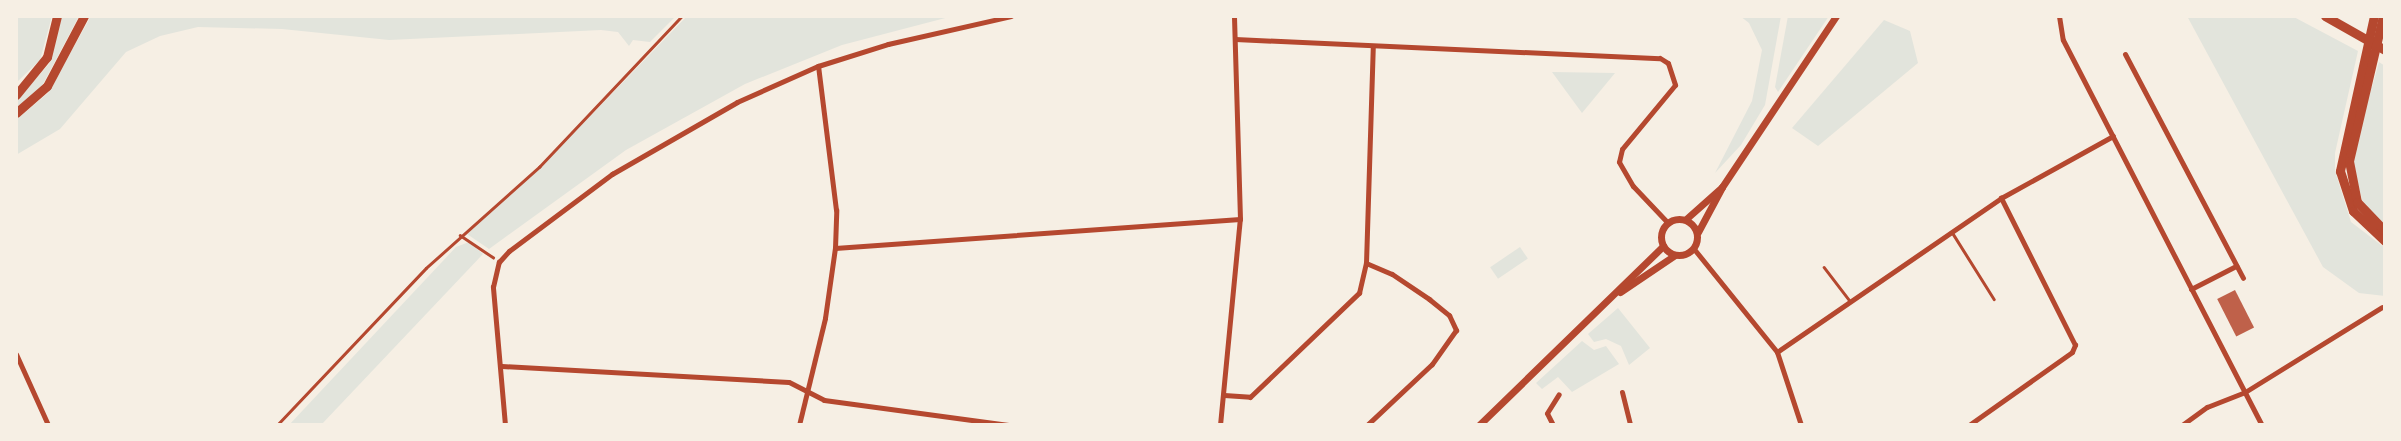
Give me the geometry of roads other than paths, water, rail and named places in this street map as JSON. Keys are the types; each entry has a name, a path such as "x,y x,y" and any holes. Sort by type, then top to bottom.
{"highway":[{"path":"16,95 47,57 57,16"},
{"path":"16,113 47,86 84,16"},
{"path":"2324,16 2385,50"},
{"path":"2368,16 2385,25"},
{"path":"2374,16 2367,63 2350,148 2349,175 2357,202 2385,231"},
{"path":"2383,16 2367,63 2342,150 2341,180 2357,217 2385,241"}],"street":[{"path":"505,425 502,366 493,287 499,262 567,206 658,146 737,102 818,66 888,44 990,18 1011,16"},
{"path":"1220,425 1240,219 1234,16"},
{"path":"1694,249 1698,232 1722,187 1836,16"},
{"path":"2058,16 2061,35 2262,425"},
{"path":"1235,39 1660,58 1668,63 1675,84 1622,149 1619,162 1632,186 1667,222"},
{"path":"1224,395 1250,397 1347,307 1359,293 1366,263 1373,46"},
{"path":"2125,54 2243,278"},
{"path":"799,425 808,390 835,248 836,210 818,66"},
{"path":"1777,352 1851,303 1951,230 2001,198 2113,136"},
{"path":"1667,222 1686,219 1722,187"},
{"path":"1969,425 2072,352 2075,345 2001,198"},
{"path":"835,248 1240,219"},
{"path":"1686,219 1698,232"},
{"path":"1479,425 1620,292 1663,246 1662,231 1667,222"},
{"path":"1663,246 1675,255"},
{"path":"1620,292 1675,255 1694,249"},
{"path":"1694,249 1777,352 1801,425"},
{"path":"1366,263 1429,299 1449,314 1456,330 1432,364 1367,425"},
{"path":"2191,289 2236,266"},
{"path":"2182,425 2207,407 2245,392 2382,307"},
{"path":"16,354 48,425"},
{"path":"502,366 789,382 808,390 824,400 1010,425"},
{"path":"1622,392 1630,425"},
{"path":"1552,425 1547,414 1559,394"}],"lane":[{"path":"1951,230 1994,299"},
{"path":"1824,267 1851,303"}]}
